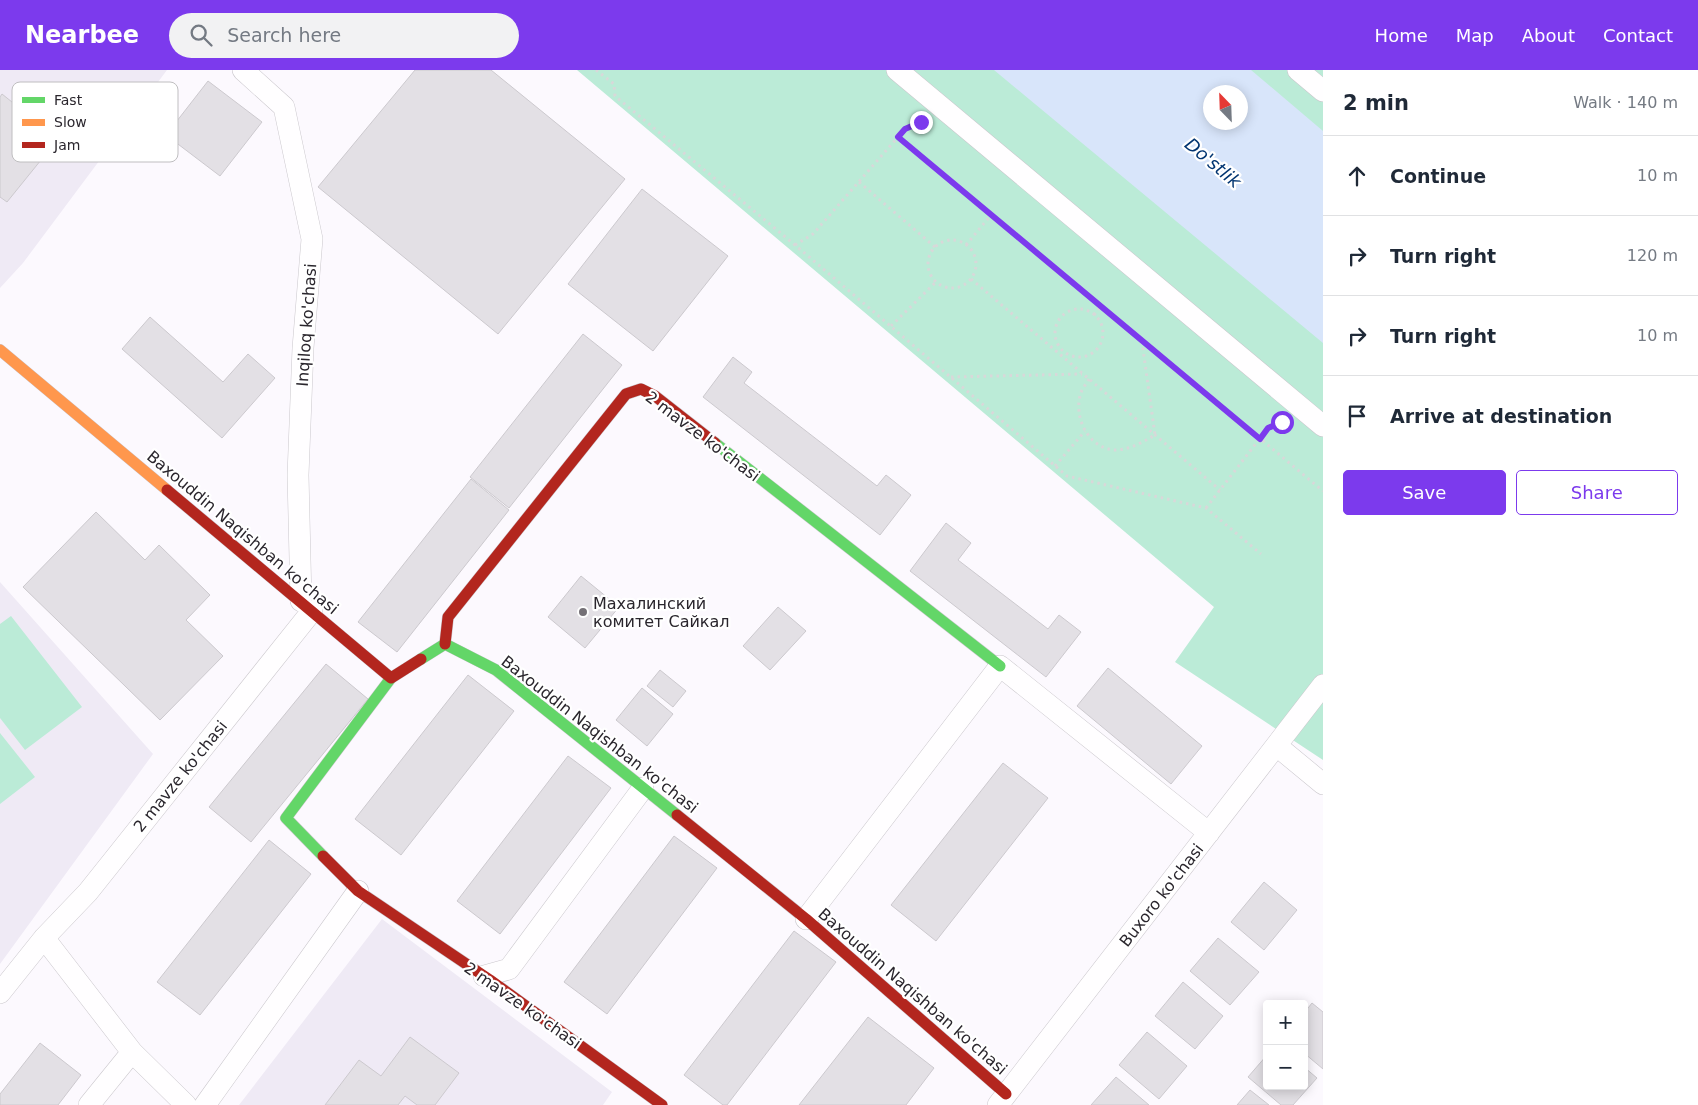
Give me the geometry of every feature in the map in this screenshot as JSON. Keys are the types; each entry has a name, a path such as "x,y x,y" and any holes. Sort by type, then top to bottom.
{"street":[{"name":"Inqiloq ko'chasi","path":"242,70 284,106 312,239 302,348 298,475 306,606"},
{"path":"897,70 1323,426"},
{"path":"1298,70 1323,91"},
{"name":"Baxouddin Naqishban ko'chasi","path":"0,350 391,678"},
{"name":"2 mavze ko'chasi","path":"445,644 448,617 626,394 641,389 655,396 1000,666"},
{"name":"2 mavze ko'chasi","path":"0,993 44,938 88,892 306,606"},
{"name":"Baxouddin Naqishban ko'chasi","path":"445,644 496,670 806,919 1002,1099"},
{"path":"391,678 445,644"},
{"path":"806,919 1000,666 1209,833"},
{"name":"2 mavze ko'chasi","path":"391,678 286,818 358,892 484,976 662,1105"},
{"name":"Buxoro ko'chasi","path":"1002,1099 1323,685"},
{"path":"1277,746 1323,784"},
{"path":"484,976 509,969 643,788"},
{"path":"205,1105 358,892"},
{"path":"44,938 132,1052 186,1105"},
{"path":"89,1105 132,1052"}],"path":[{"path":"596,70 614,84 615,96 795,245 1067,476 1206,508 1262,554"},
{"path":"795,245 813,234 905,129 921,122 939,105"},
{"path":"898,137 1323,491"},
{"path":"859,182 935,247"},
{"path":"966,245 991,215"},
{"path":"949,240 957,240 966,245 975,256 976,264 971,279 966,284 950,288 936,282 928,269 928,261 935,247 949,240"},
{"path":"971,279 1061,352 1083,374 1220,490"},
{"path":"891,326 936,282"},
{"path":"1094,315 1101,306"},
{"path":"1076,309 1084,309 1094,315 1102,324 1103,332 1098,347 1085,356 1077,357 1061,352 1055,337 1055,330 1062,316 1076,309"},
{"path":"1142,341 1154,435"},
{"path":"950,377 1083,374"},
{"path":"1089,379 1080,395 1079,417 1085,431 1099,446 1116,450 1141,444 1154,435"},
{"path":"1206,508 1268,428 1282,422 1296,404"},
{"path":"1054,466 1085,431"}],"shaded area":[{"path":"0,70 167,70 158,82 12,82 12,162 98,162 23,263 0,288"},
{"path":"0,582 153,754 0,964"},
{"path":"382,919 612,1092 603,1105 239,1105"}],"green space":[{"path":"577,70 1323,70 1323,760 1175,662 1214,607"},
{"path":"11,616 82,707 25,750 0,718 0,624"},
{"path":"0,733 35,777 0,804"}],"water":[{"name":"Do'stlik","path":"994,70 1251,70 1323,131 1323,343"}],"building":[{"path":"415,70 491,70 625,179 498,334 318,187"},
{"path":"208,81 262,122 220,176 178,144 178,120"},
{"path":"2,94 12,102 12,162 39,162 7,202 0,197 0,97"},
{"path":"642,189 728,256 653,351 568,284"},
{"path":"150,317 223,382 248,354 275,378 222,438 122,349"},
{"path":"583,334 622,365 509,508 470,477"},
{"path":"733,357 752,372 744,383 877,486 886,475 911,495 880,535 703,397"},
{"path":"471,479 509,510 397,652 358,622"},
{"path":"96,512 145,560 159,545 210,595 186,620 223,656 160,720 23,587"},
{"path":"946,523 971,543 958,560 1048,629 1059,615 1081,632 1046,677 910,571"},
{"name":"Махалинский комитет Сайкал","path":"581,576 619,607 585,648 548,617"},
{"path":"778,607 806,631 770,670 743,646"},
{"path":"326,664 368,699 251,842 209,807"},
{"path":"1108,668 1202,746 1171,784 1077,706"},
{"path":"660,670 686,691 673,707 647,686"},
{"path":"468,675 514,711 401,855 355,819"},
{"path":"642,688 673,714 647,746 616,720"},
{"path":"568,756 611,788 500,934 457,901"},
{"path":"1003,763 1048,798 936,941 891,905"},
{"path":"674,836 717,868 607,1014 564,982"},
{"path":"269,840 311,874 200,1015 157,982"},
{"path":"1264,882 1297,910 1264,950 1231,922"},
{"path":"794,931 836,962 727,1105 723,1105 684,1075"},
{"path":"1218,938 1259,972 1230,1005 1190,971"},
{"path":"1183,982 1223,1016 1195,1049 1155,1016"},
{"path":"1312,1003 1323,1012 1323,1069 1308,1056 1308,1008"},
{"path":"868,1017 934,1068 906,1105 799,1105"},
{"path":"1147,1032 1187,1066 1159,1099 1119,1065"},
{"path":"410,1037 459,1073 435,1105 417,1105 405,1096 398,1105 325,1105 359,1060 381,1076"},
{"path":"40,1043 81,1075 58,1105 0,1105 0,1094"},
{"path":"1263,1060 1263,1090 1248,1077"},
{"path":"1308,1070 1317,1078 1308,1088"},
{"path":"1116,1077 1149,1105 1091,1105"},
{"path":"1250,1090 1269,1105 1237,1105"},
{"path":"1263,1090 1306,1090 1293,1105 1281,1105"}],"traffic: fast":[{"path":"715,443 1000,666"},
{"path":"421,659 445,644 496,670 677,815"},
{"path":"323,856 286,818 391,678"}],"traffic: slow":[{"path":"0,350 167,490"}],"traffic: jam":[{"path":"445,644 448,617 626,394 641,389 655,396 715,443"},
{"path":"167,490 391,678 421,659"},
{"path":"677,815 806,919 1006,1094"},
{"path":"323,856 358,891 490,980 662,1105"}],"place":[{"name":"Махалинский комитет Сайкал","path":"583,612"}],"route":[{"path":"921,122 905,129 898,137 1260,439 1268,428 1282,422"}]}
